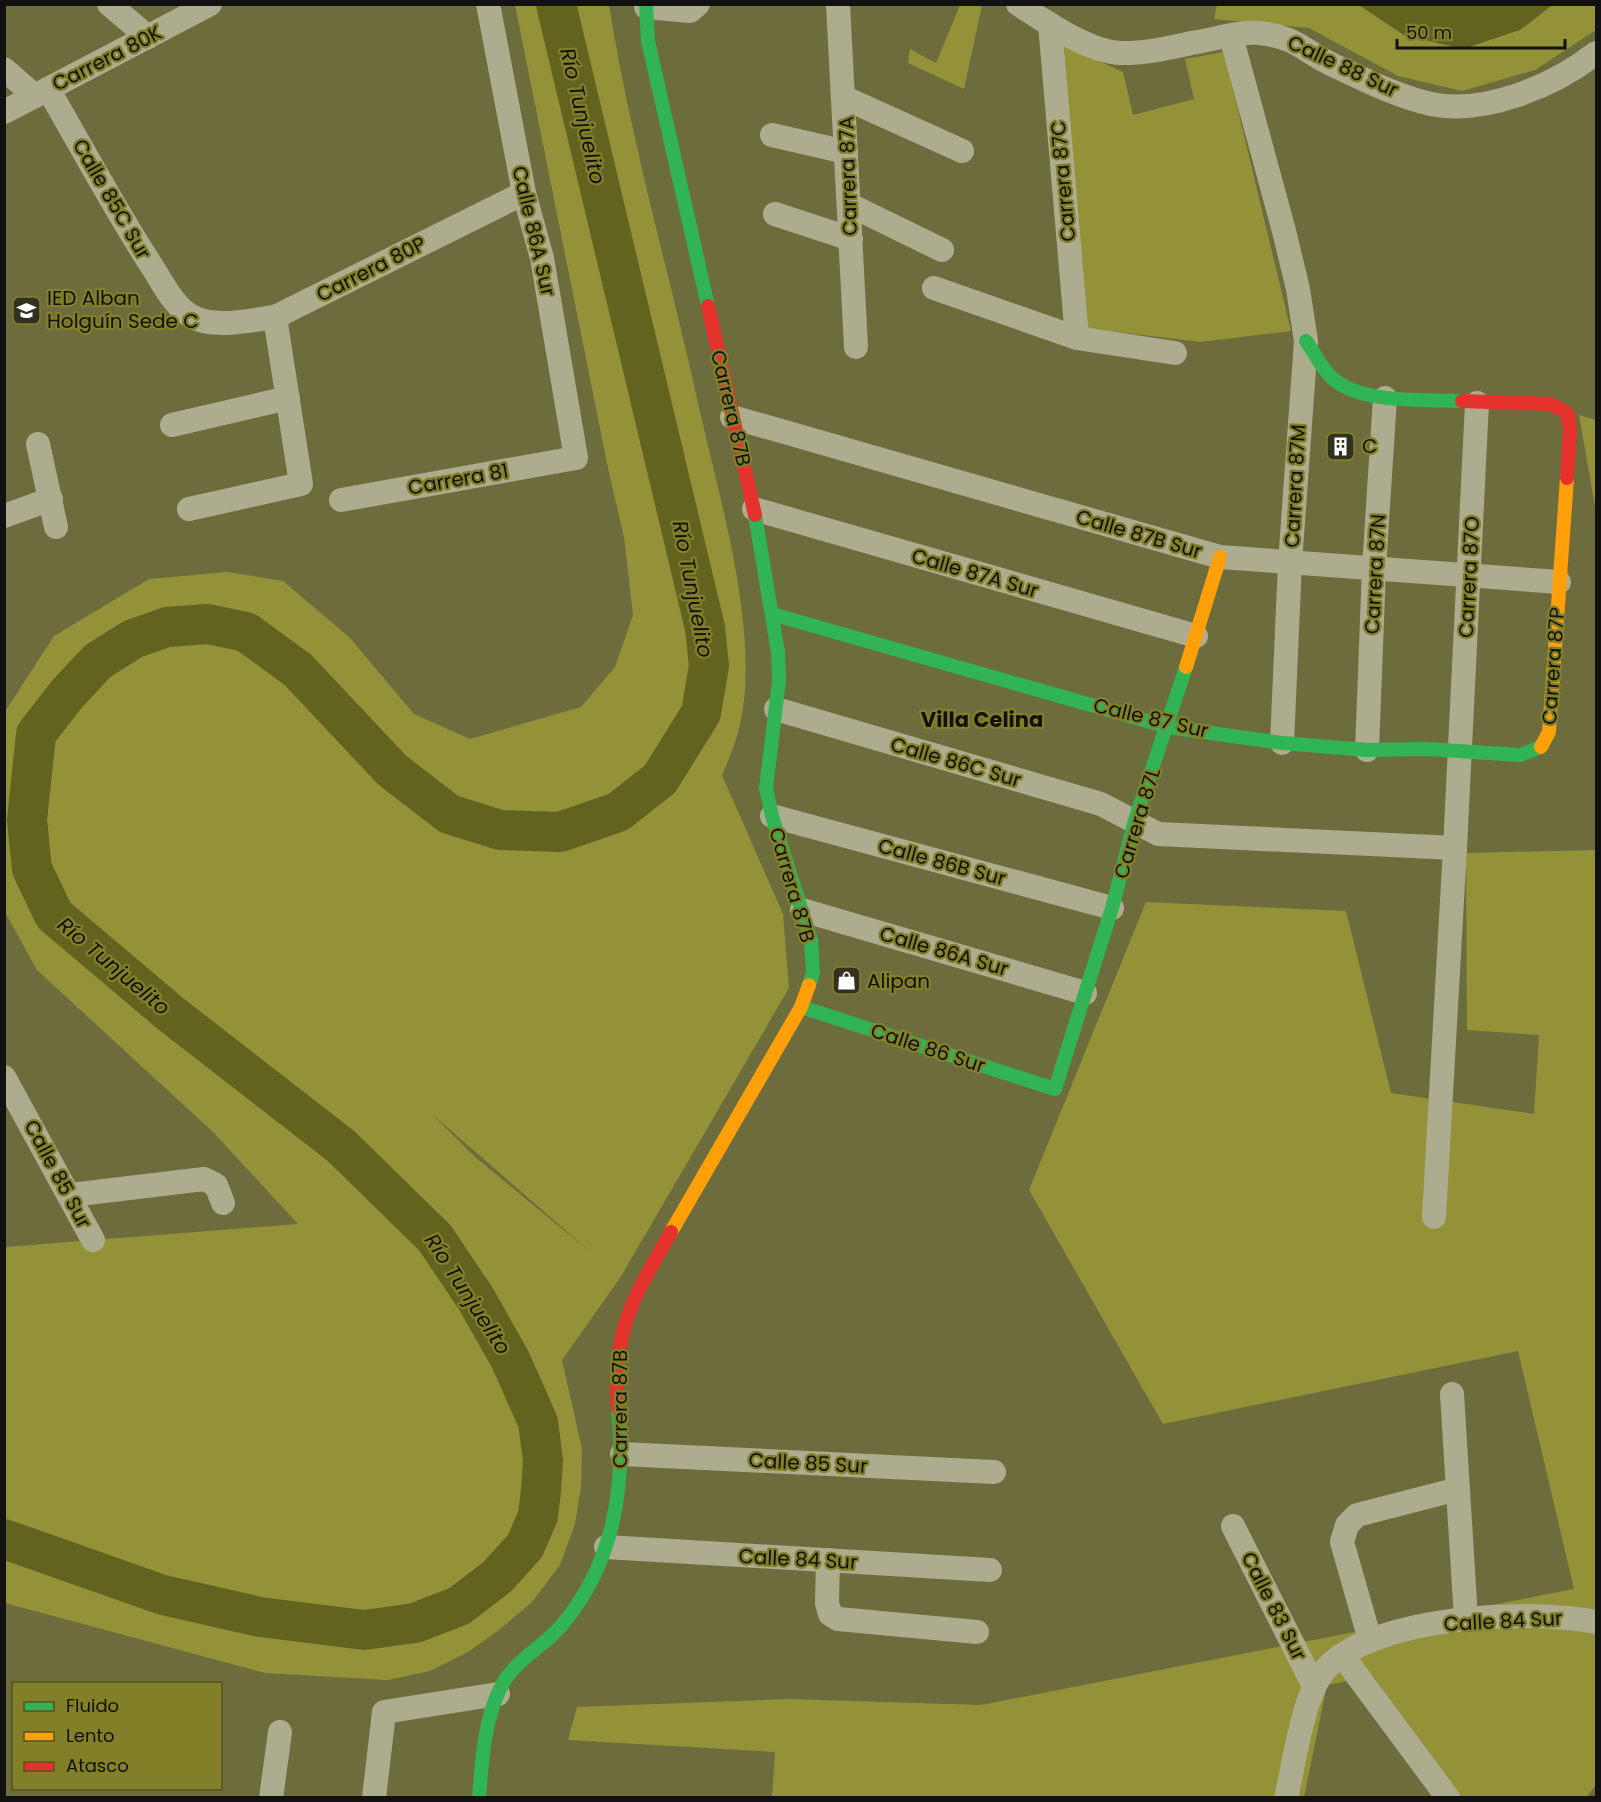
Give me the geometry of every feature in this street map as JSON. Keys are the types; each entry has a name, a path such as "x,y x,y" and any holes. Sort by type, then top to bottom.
{"street":[{"path":"110,4 148,37"},
{"name":"Carrera 80K","path":"4,112 210,4"},
{"name":"Calle 86A Sur","path":"488,4 524,193 542,258 576,458"},
{"path":"646,6 690,11 698,4"},
{"name":"Carrera 87A","path":"838,4 845,98 856,347"},
{"name":"Calle 88 Sur","path":"1018,4 1076,38 1118,53 1139,52 1256,32 1289,38 1334,66 1388,90 1431,104 1464,106 1493,102 1543,84 1596,53"},
{"name":"Carrera 87B","path":"478,1797 490,1718 498,1694 511,1672 553,1635 582,1598 606,1547 619,1498 622,1454 618,1420 617,1369 622,1332 633,1298 801,1007 813,973 811,940 772,816 766,789 776,709 778,652 754,509 648,41 646,6"},
{"name":"Carrera 87C","path":"1050,24 1077,338"},
{"name":"Carrera 87M","path":"1231,36 1284,231 1298,290 1306,341 1290,563 1282,743"},
{"name":"Calle 85C Sur","path":"4,69 42,92 176,303 190,316 211,321"},
{"path":"845,98 962,151"},
{"path":"772,135 846,152"},
{"name":"Carrera 80P","path":"211,321 238,322 275,317 524,193"},
{"path":"850,205 942,250"},
{"path":"775,214 851,239"},
{"path":"934,288 1077,338 1175,353"},
{"path":"189,509 301,484 275,317"},
{"name":"Carrera 87P","path":"1306,341 1330,376 1349,389 1385,398 1551,404 1566,413 1570,428 1550,732 1540,748"},
{"path":"172,425 288,398"},
{"name":"Carrera 87N","path":"1367,750 1374,568 1385,398"},
{"name":"Carrera 87O","path":"1434,1217 1477,403"},
{"name":"Calle 87B Sur","path":"732,417 1220,557 1559,582"},
{"path":"38,444 56,527"},
{"name":"Carrera 81","path":"341,500 576,458"},
{"path":"4,516 51,499"},
{"name":"Calle 87A Sur","path":"754,509 1196,636"},
{"name":"Carrera 87L","path":"1055,1089 1112,908 1135,820 1168,727 1220,557"},
{"name":"Calle 87 Sur","path":"772,614 1168,727 1282,743 1367,750 1460,751 1520,755 1540,748"},
{"name":"Calle 86C Sur","path":"776,709 1101,804 1158,834 1455,848"},
{"name":"Calle 86B Sur","path":"772,816 1112,908"},
{"name":"Calle 86A Sur","path":"802,910 1085,993"},
{"name":"Calle 86 Sur","path":"801,1007 1055,1089"},
{"name":"Calle 85 Sur","path":"4,1077 71,1195 93,1240"},
{"path":"71,1195 204,1179 216,1185 224,1203"},
{"path":"1452,1394 1466,1619"},
{"name":"Calle 85 Sur","path":"622,1454 994,1472"},
{"path":"1370,1640 1342,1542 1347,1525 1357,1515 1458,1489"},
{"name":"Calle 83 Sur","path":"1233,1526 1314,1686"},
{"name":"Calle 84 Sur","path":"606,1547 990,1570"},
{"path":"828,1560 827,1603 830,1614 838,1619 977,1632"},
{"name":"Calle 84 Sur","path":"1314,1686 1325,1670 1342,1655 1370,1640 1466,1619 1568,1616 1596,1622"},
{"path":"1342,1655 1448,1797"},
{"path":"1286,1797 1314,1686"},
{"path":"374,1797 384,1712 498,1694"},
{"path":"269,1791 280,1732"}],"shaded area":[{"path":"515,5 609,5 628,108 728,531 743,617 746,658 744,697 738,732 722,775 783,914 789,988 620,1278 562,1360 582,1449 581,1487 575,1524 560,1565 532,1602 499,1630 468,1652 430,1671 388,1680 265,1673 5,1603 5,1247 298,1224 213,1132 37,970 5,912 4,713 54,636 149,579 228,572 283,581 349,637 414,714 470,739 581,707 615,667 633,615 624,537 609,473","holes":["432,1114 589,1251 475,1157"]},
{"path":"960,5 982,5 964,89 908,63 910,49 936,63"},
{"path":"1217,5 1359,5 1404,35 1520,30 1552,5 1596,5 1596,30 1535,70 1462,91 1398,76 1309,28 1214,19"},
{"path":"1359,5 1552,5 1520,30 1463,49 1404,35"},
{"path":"1064,45 1123,72 1133,115 1194,99 1185,59 1224,52 1291,331 1200,342 1086,328"},
{"path":"1579,415 1596,420 1596,512"},
{"path":"1596,850 1596,1784 1587,1797 1457,1797 1373,1676 1327,1685 1304,1797 772,1797 775,1752 568,1740 577,1707 789,1699 981,1705 1574,1589 1518,1351 1163,1424 1029,1190 1146,902 1346,911 1391,1093 1534,1114 1539,1035 1467,1030 1466,853"}],"waterway":[{"name":"Río Tunjuelito","path":"4,1539 163,1595 260,1617 364,1630 415,1623 459,1606 497,1577 525,1546 538,1516 543,1460 538,1422 510,1359 476,1299 435,1238 341,1146 171,1014 54,915 32,869 27,820 36,734 67,694 98,661 133,639 167,627 208,624 246,632 298,670 392,770 449,814 500,830 560,832 618,812 660,779 701,713 709,666 705,628 556,4"}],"traffic: fast":[{"path":"646,4 648,41 708,306"},
{"path":"1306,341 1330,376 1342,385 1358,392 1393,399 1462,401"},
{"path":"755,515 778,652 779,681 766,788 772,816 811,940 813,973 809,985"},
{"path":"772,614 1168,727 1282,743 1367,750 1427,749 1520,755 1541,747"},
{"path":"801,1007 1055,1089 1112,908 1135,820 1186,667"},
{"path":"479,1798 488,1724 503,1683 523,1660 561,1626 579,1602 604,1550 612,1523 620,1466 618,1408"}],"traffic: slow":[{"path":"1541,747 1549,732 1567,478"},
{"path":"1186,667 1220,557"},
{"path":"671,1232 801,1007 809,985"}],"traffic: jam":[{"path":"708,306 755,515"},
{"path":"1462,401 1551,404 1567,413 1570,428 1567,478"},
{"path":"618,1408 618,1357 628,1315 671,1232"}],"place":[{"name":"IED Alban Holguín Sede C","path":"26,310"},
{"name":"C","path":"1341,446"},
{"name":"Alipan","path":"846,981"}],"district":[{"name":"Villa Celina","path":"982,719"}]}
